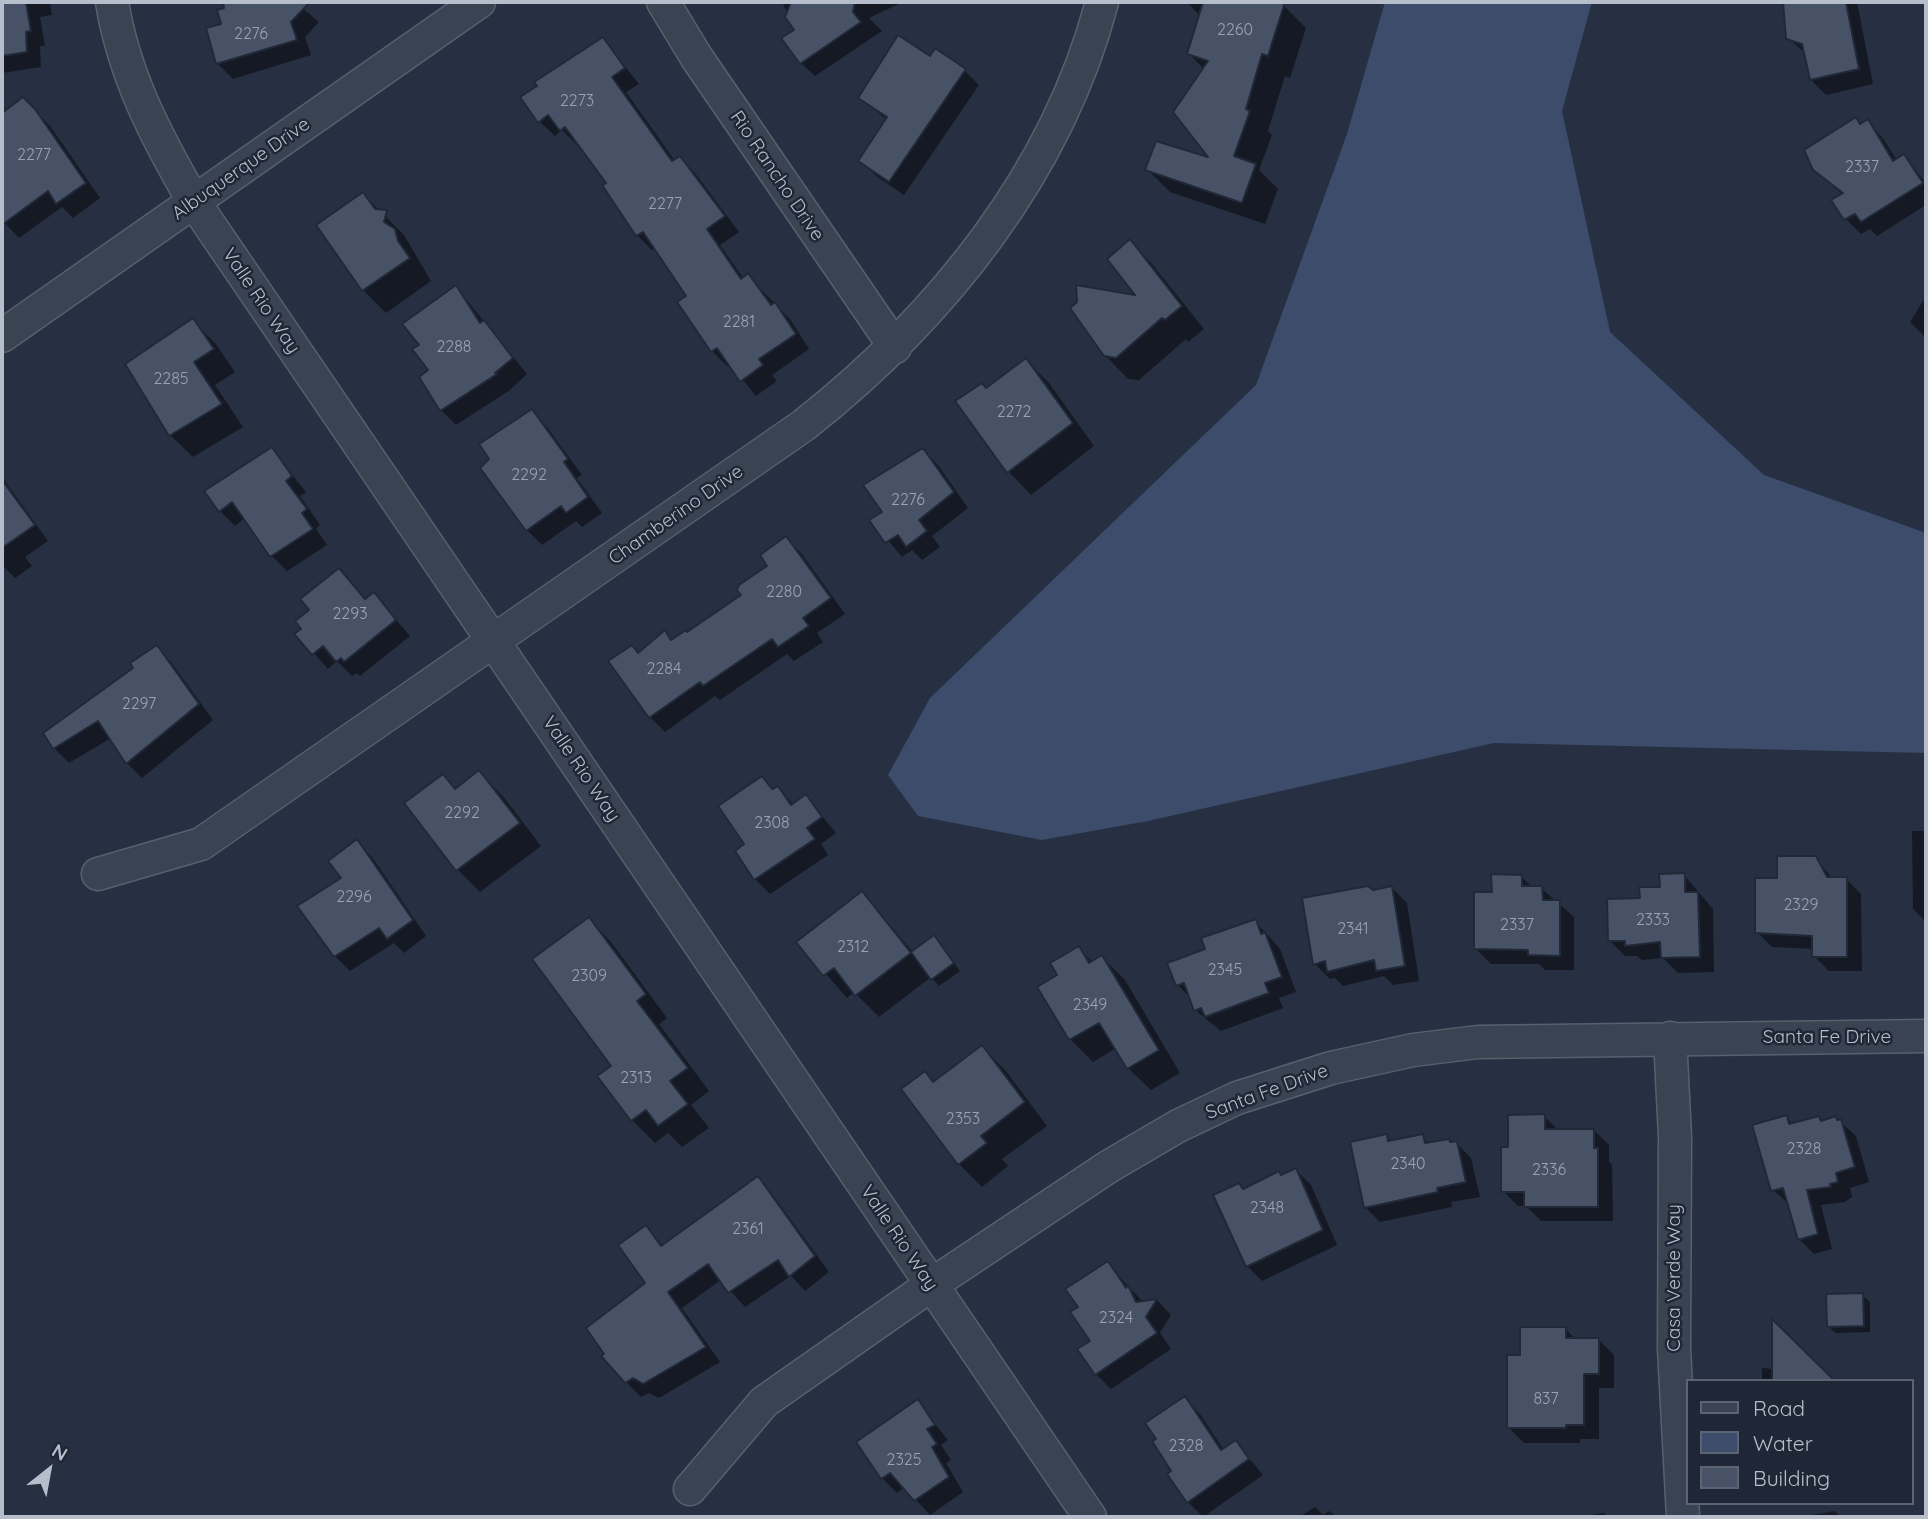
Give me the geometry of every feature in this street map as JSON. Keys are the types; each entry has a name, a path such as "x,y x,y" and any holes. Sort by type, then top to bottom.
{"street":[{"name":"Valle Rio Way","path":"112,2 126,61 144,112 194,202 1090,1517"},
{"name":"Albuquerque Drive","path":"2,336 479,2"},
{"name":"Rio Rancho Drive","path":"663,2 696,58 895,347"},
{"name":"Chamberino Drive","path":"98,873 201,844 804,425 895,347 938,302 1030,176 1075,83 1102,2"},
{"name":"Santa Fe Drive","path":"690,1489 764,1402 931,1285 1108,1167 1178,1126 1237,1098 1331,1068 1413,1050 1478,1042 1926,1037"},
{"name":"Casa Verde Way","path":"1670,1038 1675,1137 1674,1349 1683,1517"}],"water":[{"path":"1385,2 1592,2 1562,111 1610,332 1764,475 1926,533 1926,753 1494,743 1148,821 1042,840 918,816 888,775 930,698 1256,385 1347,134"}],"building":[{"path":"2,2 26,2 31,31 26,32 27,52 2,56"},
{"path":"223,2 310,2 291,22 297,40 216,64 206,28 221,24 217,10 224,8"},
{"path":"791,2 855,2 853,12 861,22 800,64 781,38 794,30 785,17"},
{"path":"1203,2 1285,2 1268,56 1262,54 1246,109 1250,111 1234,156 1256,164 1242,203 1145,170 1156,141 1208,157 1173,112 1208,61 1187,54"},
{"path":"1783,2 1846,2 1859,69 1810,80 1802,44 1786,39"},
{"path":"898,35 930,56 935,48 966,69 889,182 858,161 887,117 858,98"},
{"path":"603,37 625,68 612,77 672,161 680,156 725,216 707,229 741,279 748,273 771,305 775,302 796,334 759,359 763,365 740,382 717,348 711,352 677,302 686,296 643,232 636,236 602,185 606,183 565,127 560,131 548,115 538,123 520,97 537,86 534,82"},
{"path":"23,97 35,109 86,183 56,204 48,191 2,225 2,113"},
{"path":"1856,117 1860,124 1868,119 1893,161 1904,154 1923,183 1861,222 1855,214 1844,220 1831,200 1843,193 1813,170 1804,150"},
{"path":"363,192 375,209 387,210 384,222 395,229 398,241 410,258 362,291 316,225"},
{"path":"1130,239 1182,306 1165,320 1162,318 1116,358 1104,356 1070,308 1077,302 1076,285 1135,295 1107,259"},
{"path":"456,285 480,323 484,320 513,358 495,373 497,374 440,411 419,377 428,370 412,349 419,345 402,324"},
{"path":"193,318 214,349 194,362 222,404 169,436 125,364"},
{"path":"1026,358 1073,423 1007,473 955,401 982,383 986,388"},
{"path":"532,409 568,459 564,462 588,497 566,513 561,506 526,531 480,468 489,459 479,444"},
{"path":"272,447 292,476 286,481 307,509 302,513 313,529 270,557 232,502 219,512 204,491"},
{"path":"923,448 954,492 919,520 927,531 906,547 898,535 885,543 869,520 882,512 863,485"},
{"path":"2,480 35,525 2,548"},
{"path":"786,536 831,598 803,618 809,626 778,647 772,639 703,686 700,682 649,718 608,661 632,645 638,653 665,630 671,640 741,595 737,590 739,585 767,566 760,555"},
{"path":"339,568 365,599 374,592 396,620 344,662 341,658 336,662 323,646 312,655 294,634 301,629 295,621 309,610 300,599"},
{"path":"157,645 199,704 126,764 98,721 53,749 43,733 133,668 130,663"},
{"path":"479,770 520,823 456,871 404,803 443,774 455,789"},
{"path":"762,776 772,789 778,786 791,805 806,794 822,817 807,828 815,839 754,880 735,851 744,844 718,806"},
{"path":"357,839 413,920 387,939 379,928 334,957 297,906 341,878 328,861"},
{"path":"1777,856 1816,856 1827,877 1847,877 1847,957 1812,957 1812,936 1755,933 1755,878 1777,878"},
{"path":"1685,873 1685,892 1698,892 1700,957 1661,958 1660,942 1625,946 1625,941 1608,941 1607,899 1640,898 1639,887 1660,887 1659,874"},
{"path":"1491,874 1522,875 1522,886 1542,886 1543,900 1560,900 1560,956 1528,955 1528,950 1474,949 1474,892 1492,892"},
{"path":"1368,886 1373,890 1392,886 1405,966 1376,971 1374,960 1327,972 1325,961 1313,965 1302,898"},
{"path":"862,891 911,953 855,996 834,968 823,976 796,942"},
{"path":"589,917 646,994 637,1001 688,1068 670,1081 688,1104 658,1126 646,1110 631,1121 597,1076 611,1066 532,959"},
{"path":"1256,919 1261,934 1265,932 1282,977 1265,983 1269,993 1205,1017 1201,1008 1194,1011 1184,983 1176,986 1167,963 1205,949 1201,938"},
{"path":"934,935 954,963 931,980 911,952"},
{"path":"1079,946 1089,963 1102,955 1159,1050 1127,1069 1099,1023 1069,1040 1037,987 1057,975 1050,963"},
{"path":"982,1045 1025,1102 981,1136 987,1143 958,1165 901,1089 925,1071 933,1082"},
{"path":"1545,1114 1545,1129 1594,1129 1594,1148 1598,1148 1598,1207 1524,1207 1524,1192 1501,1192 1501,1147 1508,1147 1508,1115"},
{"path":"1787,1115 1789,1124 1819,1116 1821,1121 1836,1116 1837,1120 1841,1119 1855,1167 1836,1173 1838,1182 1830,1184 1831,1187 1807,1190 1818,1234 1798,1240 1783,1188 1771,1191 1752,1125"},
{"path":"1387,1134 1388,1141 1423,1134 1425,1143 1449,1139 1450,1142 1457,1141 1466,1182 1437,1188 1438,1192 1364,1208 1350,1142"},
{"path":"1296,1168 1323,1230 1246,1267 1213,1195 1239,1183 1243,1189 1279,1171 1281,1175"},
{"path":"758,1176 815,1256 789,1277 778,1260 728,1293 708,1264 668,1292 706,1347 643,1384 633,1378 625,1383 601,1356 604,1354 586,1328 645,1283 618,1245 646,1225 661,1246"},
{"path":"1108,1261 1126,1288 1128,1285 1136,1302 1157,1299 1146,1317 1157,1333 1095,1375 1077,1349 1090,1341 1070,1312 1078,1307 1065,1289"},
{"path":"1863,1293 1864,1326 1827,1327 1826,1294"},
{"path":"1772,1319 1833,1379 1772,1379"},
{"path":"1520,1327 1566,1327 1566,1338 1599,1338 1599,1374 1584,1374 1584,1425 1566,1425 1566,1428 1507,1428 1507,1355 1520,1355"},
{"path":"1185,1396 1221,1450 1236,1440 1249,1459 1187,1503 1167,1474 1171,1471 1152,1441 1156,1439 1145,1423"},
{"path":"918,1399 935,1425 927,1429 937,1444 932,1447 949,1477 914,1501 890,1473 881,1479 856,1442"}]}
